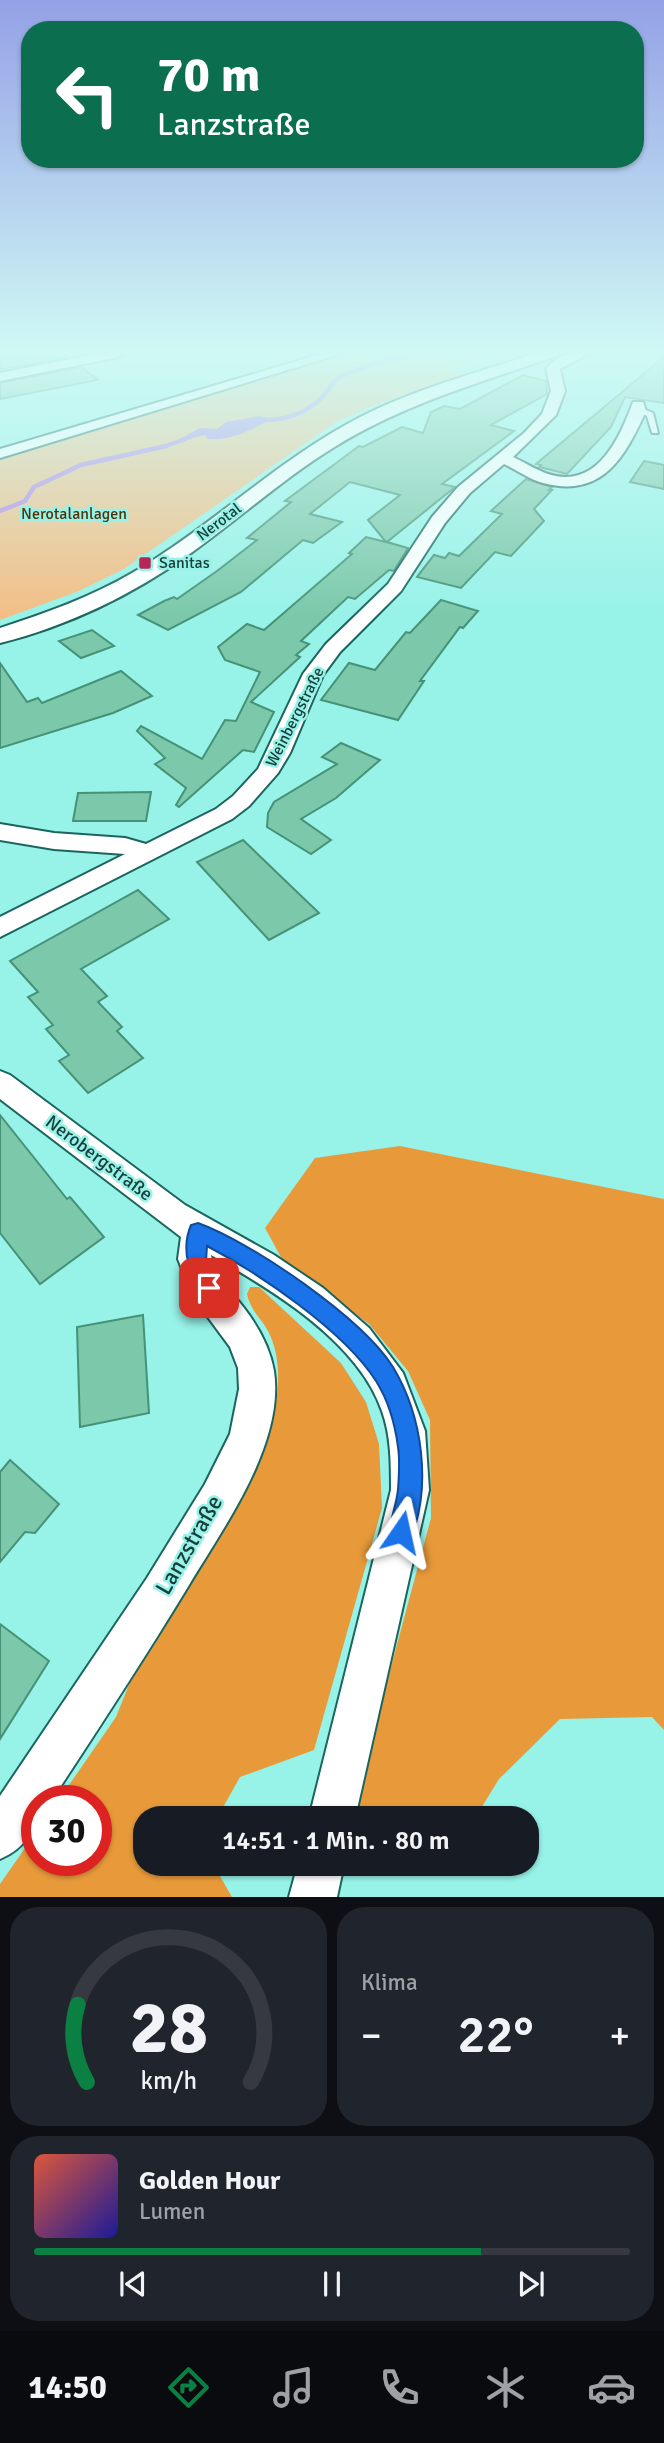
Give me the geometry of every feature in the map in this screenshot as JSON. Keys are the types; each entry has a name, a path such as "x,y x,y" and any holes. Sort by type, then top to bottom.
{"street":[{"path":"0,454 42,442"},
{"name":"Nerotal","path":"0,636 72,611 131,583 332,442"},
{"name":"Weinbergstraße","path":"148,852 224,814 254,789 279,753 313,674 326,656 394,587 452,503 522,442"},
{"path":"501,458 541,477 565,481 603,470 632,445 633,442"},
{"path":"579,496 623,472"},
{"path":"0,832 54,841 125,846 148,852"},
{"path":"0,928 148,852"},
{"name":"Nerobergstraße","path":"0,1083 198,1232"},
{"path":"198,1232 250,1259 334,1320 363,1345 385,1375 401,1410 410,1449 410,1490 335,1806"},
{"name":"Lanzstraße","path":"0,1836 128,1648 210,1512 253,1424 258,1387 251,1352 236,1323 202,1276 195,1251 198,1232"},
{"path":"313,1897 318,1876"}],"green space":[{"name":"Nerotalanlagen","path":"60,442 308,442 124,569 79,591 0,620 0,460"}],"shaded area":[{"path":"400,1146 664,1199 664,1730 652,1717 560,1719 499,1779 482,1806 354,1806 431,1518 430,1420 408,1371 369,1324 282,1259 265,1228 315,1158"},
{"path":"250,1287 259,1287 341,1363 366,1402 379,1444 382,1508 314,1750 240,1777 224,1806 133,1806 133,1876 220,1876 232,1897 0,1897 0,1884 21,1854 21,1876 112,1876 112,1785 69,1785 116,1717 134,1672 263,1450 278,1390 277,1360 268,1331 253,1309 247,1294"}],"building":[{"path":"374,442 500,442 442,484 455,487 387,542 408,548 394,571 389,570 355,599 348,597 301,641 309,644 296,655 300,657 251,702 274,712 254,752 243,750 179,807 176,805 186,788 155,764 165,758 137,731 141,726 202,759 225,720 236,721 260,672 225,660 218,647 247,624 264,630 352,554 349,553 366,537 386,542 368,520 400,495 350,482 310,514 342,522 313,543 303,540 241,592 168,630 138,615 164,601 174,597 177,599 217,571 257,540 247,538 291,502 285,501 359,446 363,447"},
{"path":"563,442 597,442 567,474 536,464"},
{"path":"644,461 664,465 664,489 630,482"},
{"path":"526,479 552,487 549,490 552,490 534,509 544,521 511,556 495,552 461,588 417,577 434,555 445,558 449,553 459,556 502,514 491,511"},
{"path":"441,600 478,611 463,628 460,627 420,681 424,681 398,720 321,700 349,663 375,670 406,632 410,633"},
{"path":"92,630 114,646 81,658 59,641"},
{"path":"0,663 27,702 38,698 42,703 121,671 152,696 113,713 0,748"},
{"path":"341,743 380,760 336,798 301,819 331,840 311,854 267,827 268,813 274,802 337,764 322,757"},
{"path":"151,792 146,821 73,821 78,793"},
{"path":"243,840 319,913 269,940 197,862"},
{"path":"138,890 169,919 81,969 107,996 98,1002 122,1027 117,1031 143,1058 88,1093 59,1061 69,1055 46,1029 53,1025 28,997 38,992 10,961"},
{"path":"0,1115 67,1199 70,1197 104,1237 40,1284 0,1233"},
{"path":"143,1315 149,1413 80,1427 77,1327"},
{"path":"10,1460 59,1504 35,1533 25,1532 0,1562 0,1472"},
{"path":"0,1624 49,1661 0,1739"}],"waterway":[{"path":"0,511 25,501 34,487 81,465 178,442"}],"place":[{"name":"Sanitas","path":"145,563"}],"route":[{"path":"209,1288 196,1262 198,1232 240,1253 288,1284 363,1345 385,1375 401,1410 410,1449 410,1490 401,1532"}]}
